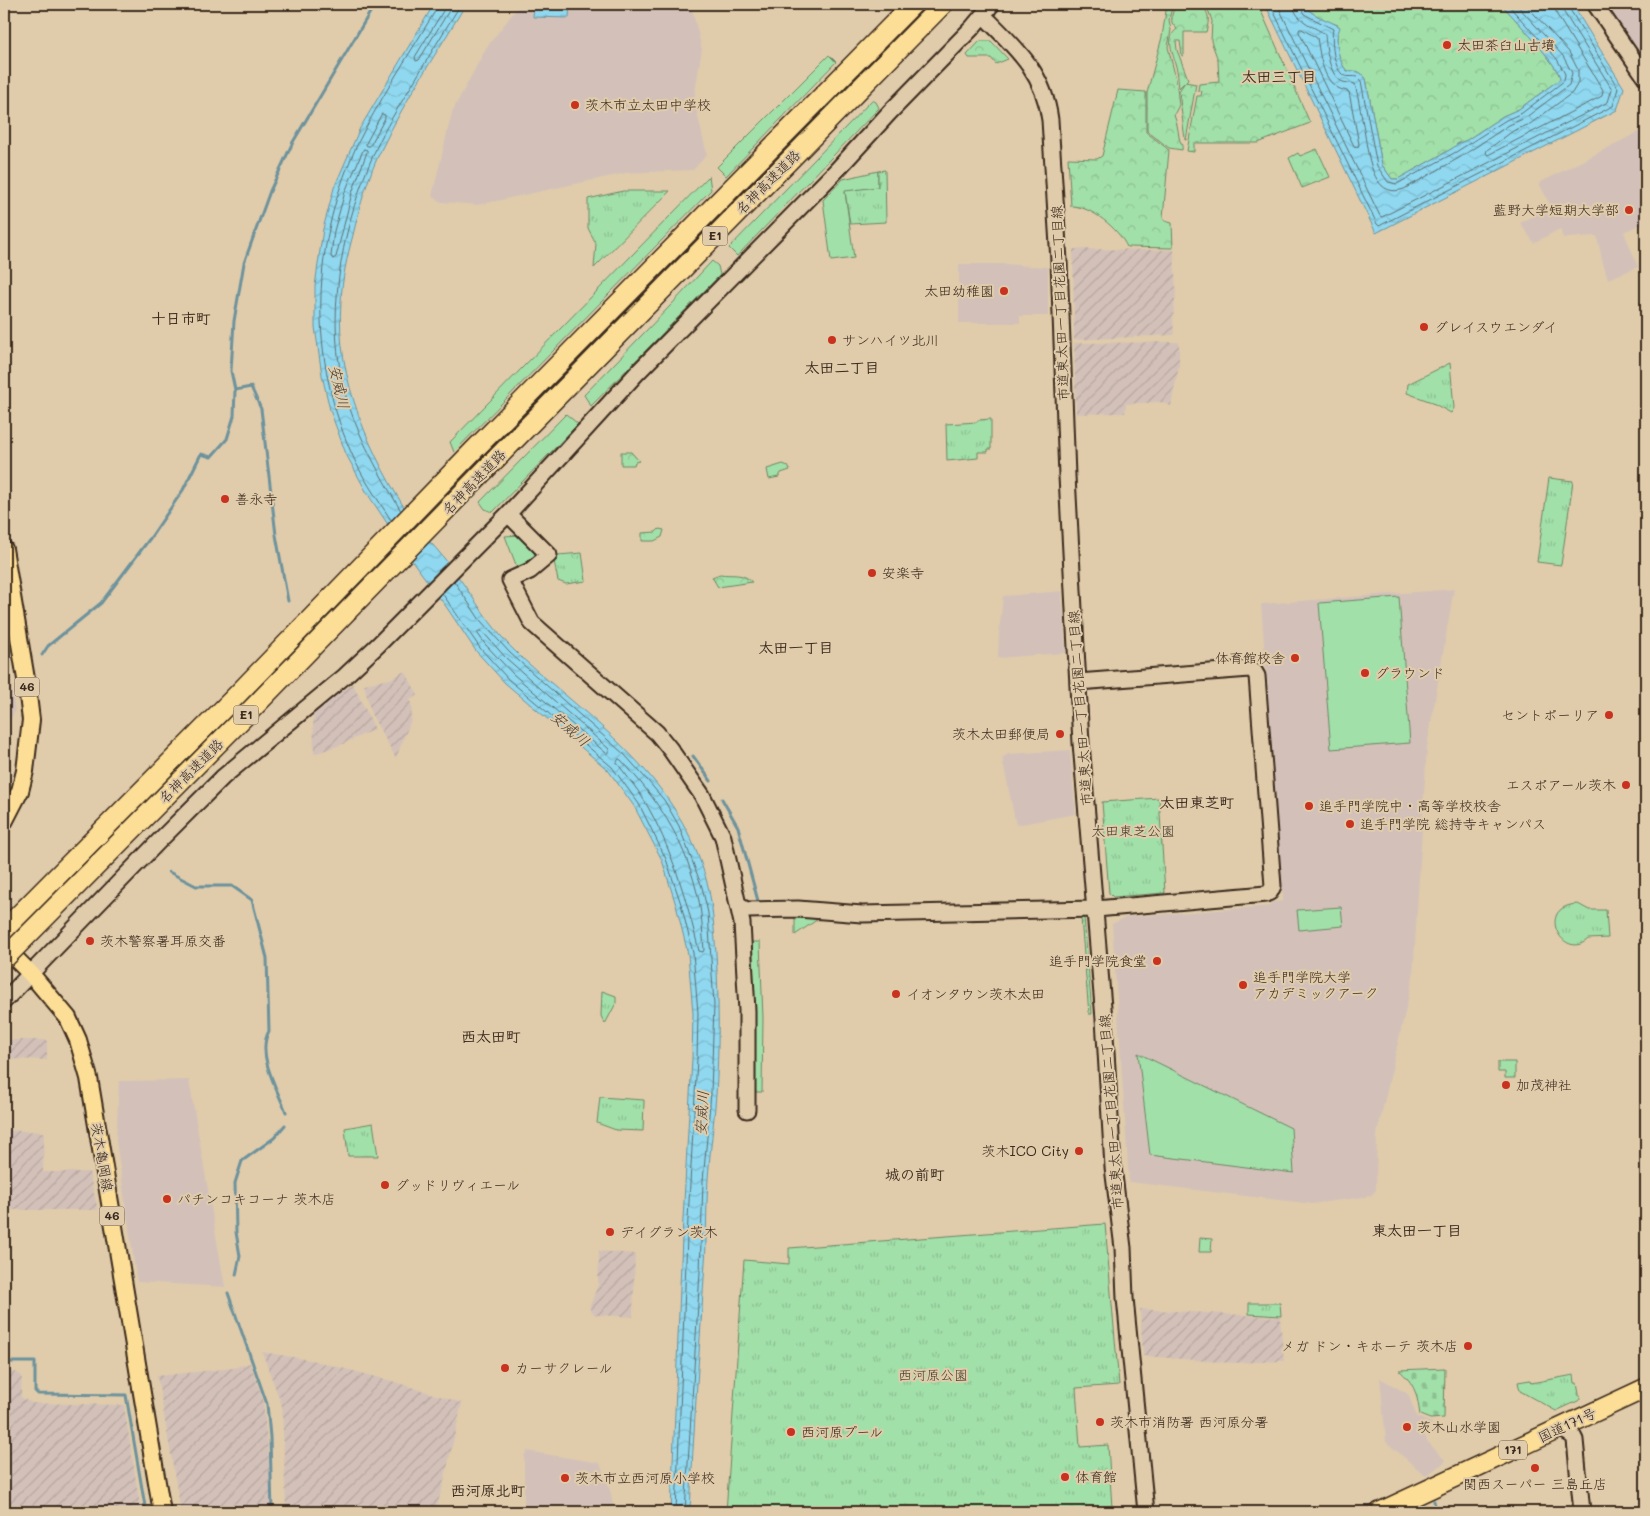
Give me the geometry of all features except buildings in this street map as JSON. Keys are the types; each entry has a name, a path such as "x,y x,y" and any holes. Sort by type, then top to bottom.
{"highway":[{"name":"名神高速道路","path":"4,930 232,700 475,449 913,4"},
{"name":"名神高速道路","path":"4,959 944,4"},
{"name":"国道171号","path":"1380,1512 1646,1388"}],"main road":[{"name":"46","path":"4,549 31,720 25,771 20,791 4,822"},
{"name":"茨木亀岡線","path":"4,947 31,974 68,1018 78,1040 89,1078 162,1512"}],"street":[{"path":"1595,4 1646,78"},
{"path":"4,1001 158,841 223,777 345,676 503,519 637,373 835,172 987,9"},
{"name":"市道東太田一丁目花園二丁目線","path":"987,9 1026,59 1041,85 1049,109 1059,261 1067,476 1082,753 1096,908 1113,1167 1123,1248 1125,1298 1146,1512"},
{"path":"503,519 550,556 530,571 510,580 532,623 657,733 682,764 702,795 722,837 742,923 747,1011 747,1110"},
{"path":"739,904 742,908 748,910 798,909 862,914 1096,908 1266,894 1271,890 1273,886 1257,676 1254,671 1250,669 1078,682"},
{"path":"1560,1428 1574,1436 1582,1512"}],"shaded area":[{"name":"茨木市立太田中学校","path":"520,4 691,4 702,49 694,99 707,155 693,170 626,173 478,205 441,202 432,196 452,112 486,48"},
{"path":"1606,4 1646,4 1646,67"},
{"path":"1646,128 1646,222 1624,232 1638,267 1608,279 1597,236 1563,238 1560,229 1534,243 1520,223 1551,207 1539,183"},
{"path":"1073,249 1174,250 1176,293 1173,318 1174,335 1074,340"},
{"name":"太田幼稚園","path":"959,264 1004,264 1048,267 1048,316 1020,316 1020,323 959,323"},
{"path":"1179,342 1179,366 1171,406 1160,402 1126,404 1125,413 1076,414 1074,343"},
{"name":"追手門学院 総持寺キャンパス","path":"1454,589 1427,747 1413,978 1377,1134 1376,1190 1371,1196 1312,1204 1129,1182 1112,924 1126,917 1270,906 1272,902 1283,901 1261,604"},
{"path":"1062,591 1066,653 998,658 1003,596"},
{"path":"8,666 15,711 4,730 4,667"},
{"path":"405,671 418,695 410,700 412,707 411,720 396,758 371,714 364,684 390,679"},
{"path":"353,684 375,729 343,744 314,754 313,710"},
{"path":"1070,750 1076,814 1016,825 1002,758 1008,754"},
{"path":"4,1040 47,1040 47,1060 4,1059"},
{"name":"パチンコキコーナ 茨木店","path":"189,1080 225,1287 137,1282 116,1141 119,1081"},
{"path":"4,1130 44,1132 43,1172 89,1172 98,1210 4,1210"},
{"path":"599,1251 635,1254 633,1317 595,1315 589,1308 598,1285"},
{"path":"1140,1309 1280,1317 1284,1361 1232,1363 1143,1356"},
{"path":"262,1352 311,1360 392,1381 462,1403 443,1486 435,1512 286,1512 282,1406"},
{"path":"250,1363 263,1400 274,1512 181,1512 157,1376 233,1368"},
{"path":"4,1372 16,1372 22,1376 21,1397 32,1403 124,1405 141,1512 4,1512"},
{"name":"茨木山水学園","path":"1380,1378 1408,1394 1417,1417 1432,1423 1426,1430 1425,1436 1427,1441 1446,1461 1426,1476 1386,1442"},
{"name":"茨木市立西河原小学校","path":"527,1451 600,1463 611,1493 614,1512 524,1512 524,1456"}],"green space":[{"path":"1167,4 1175,4 1172,7 1169,20 1171,30 1168,47 1176,79 1179,105 1174,115 1182,150 1169,148 1147,131 1147,93 1162,37"},
{"path":"1180,4 1199,6 1204,9 1207,12 1208,24 1206,32 1184,32 1184,55 1182,56 1180,41 1176,41 1177,50 1188,79 1179,88 1171,37 1177,29 1172,23 1172,14 1174,9"},
{"path":"1201,4 1258,4 1310,123 1258,143 1194,143 1194,152 1187,151 1197,96 1201,96 1202,91 1198,90 1199,84 1219,82 1218,60 1211,41 1212,21 1209,12"},
{"path":"1303,4 1501,4 1552,63 1560,79 1519,109 1503,116 1467,140 1398,179 1392,179 1382,165 1366,79 1358,72 1347,71 1343,66 1337,43 1338,25 1314,14"},
{"path":"980,41 991,41 1008,59 996,64 991,58 969,58 967,55"},
{"path":"829,55 836,62 726,176 717,167"},
{"path":"1185,82 1196,84 1186,140 1179,91"},
{"path":"1118,90 1146,92 1146,132 1169,150 1163,218 1165,221 1172,223 1173,248 1127,247 1118,233 1104,220 1087,210 1071,206 1068,158 1097,159 1102,156"},
{"path":"872,100 876,102 879,108 737,256 729,248"},
{"path":"1317,149 1330,177 1302,188 1289,158 1298,153 1300,156"},
{"path":"885,170 886,222 850,224 845,191 878,187 878,171"},
{"path":"878,171 878,187 845,192 854,258 831,261 823,200 843,179"},
{"path":"709,176 711,190 454,452 450,442"},
{"path":"623,191 670,191 594,268 596,244 588,228 588,199"},
{"path":"712,261 718,266 720,275 591,406 584,395"},
{"path":"1450,363 1454,408 1451,413 1429,401 1407,393 1408,384"},
{"path":"566,414 578,424 493,512 485,509 480,502"},
{"path":"991,419 991,449 988,449 988,452 978,452 978,458 947,461 946,424"},
{"path":"621,452 631,452 639,461 635,462 634,465 621,465"},
{"path":"783,464 788,466 790,470 781,473 779,477 769,479 767,469"},
{"path":"1549,478 1573,481 1561,565 1537,562"},
{"path":"659,529 664,530 662,537 654,541 642,541 642,533 656,532"},
{"path":"519,535 534,552 536,560 518,570 505,536"},
{"path":"582,553 586,581 566,584 558,581 554,561 558,555"},
{"path":"720,574 745,577 752,582 718,587 712,577"},
{"name":"グラウンド","path":"1399,597 1410,743 1331,749 1319,603"},
{"name":"太田東芝公園","path":"1159,798 1165,893 1113,897 1109,893 1102,802"},
{"path":"1578,904 1589,910 1606,910 1608,938 1588,939 1579,944 1570,944 1562,939 1557,931 1555,922 1557,914 1565,907"},
{"path":"1341,907 1343,926 1299,930 1297,910"},
{"path":"795,917 818,919 795,935"},
{"path":"1084,917 1092,1014 1089,1014 1081,918"},
{"path":"752,942 760,942 763,1018 762,1092 754,1092"},
{"path":"602,991 616,996 616,1003 605,1024 601,1016"},
{"path":"1138,1053 1291,1128 1294,1173 1150,1155"},
{"path":"1498,1062 1515,1062 1515,1078 1505,1078 1505,1072 1498,1072"},
{"path":"600,1097 644,1100 643,1131 616,1130 597,1123"},
{"path":"373,1123 378,1156 348,1156 345,1128"},
{"name":"西河原公園","path":"1105,1224 1119,1385 1076,1388 1080,1447 1108,1445 1112,1508 1067,1510 1067,1512 726,1512 744,1260 789,1264 789,1248"},
{"path":"1200,1238 1212,1239 1211,1252 1199,1252"},
{"path":"1249,1303 1280,1303 1281,1316 1249,1314"},
{"path":"1445,1368 1444,1418 1430,1419 1420,1415 1418,1401 1412,1385 1399,1370"},
{"path":"1574,1375 1580,1400 1556,1411 1520,1391 1518,1382 1530,1380 1531,1383"}],"water":[{"name":"安威川","path":"434,4 466,4 401,111 382,148 369,180 342,284 341,330 344,359 350,388 370,443 383,470 412,520 454,571 490,622 510,646 607,732 633,757 657,785 678,815 695,848 708,886 716,953 718,1060 708,1178 705,1266 690,1512 671,1512 693,1013 688,954 662,860 634,806 608,770 505,683 476,651 413,562 367,493 346,454 330,410 322,375 315,327 315,286 323,229 334,188 360,128"},
{"path":"534,4 570,4 569,18 533,17"},
{"path":"1265,4 1303,4 1315,15 1340,27 1337,39 1338,52 1347,71 1358,72 1366,79 1382,165 1392,179 1398,179 1467,140 1503,116 1519,109 1560,79 1552,63 1501,4 1572,4 1624,88 1617,110 1376,233"}],"waterway":[{"path":"42,655 48,646 101,603 151,537 183,490 201,454 211,457 227,439 234,416 235,390 231,371 234,321 244,263 270,191 293,142 375,4"},
{"path":"235,390 251,387 261,409 276,535 288,601"},
{"path":"693,756 711,781"},
{"path":"722,799 738,827 758,901"},
{"path":"169,872 196,886 232,886 252,900 267,958 269,1031 266,1040 266,1061 286,1112"},
{"path":"236,1275 240,1256 236,1232 235,1183 242,1161 274,1138 285,1125"},
{"path":"228,1293 267,1404 272,1512"},
{"path":"4,1362 35,1362 35,1391 38,1394 126,1395 146,1512"},
{"path":"1434,1501 1436,1512"},
{"path":"948,1512 964,1512"}],"place":[{"name":"太田茶臼山古墳","path":"1447,45"},
{"name":"茨木市立太田中学校","path":"575,105"},
{"name":"藍野大学短期大学部","path":"1629,210"},
{"name":"太田幼稚園","path":"1004,291"},
{"name":"グレイスウエンダイ","path":"1424,327"},
{"name":"サンハイツ北川","path":"832,340"},
{"name":"善永寺","path":"225,499"},
{"name":"安楽寺","path":"872,573"},
{"name":"体育館校舎","path":"1295,658"},
{"name":"グラウンド","path":"1365,673"},
{"name":"セントポーリア","path":"1609,715"},
{"name":"茨木太田郵便局","path":"1060,734"},
{"name":"エスポアール茨木","path":"1626,785"},
{"name":"追手門学院中・高等学校校舎","path":"1309,806"},
{"name":"追手門学院 総持寺キャンパス","path":"1350,824"},
{"name":"茨木警察署耳原交番","path":"90,941"},
{"name":"追手門学院食堂","path":"1157,961"},
{"name":"追手門学院大学 アカデミックアーク","path":"1243,985"},
{"name":"イオンタウン茨木太田","path":"896,994"},
{"name":"加茂神社","path":"1506,1085"},
{"name":"茨木ICO City","path":"1079,1151"},
{"name":"グッドリヴィエール","path":"385,1185"},
{"name":"パチンコキコーナ 茨木店","path":"167,1199"},
{"name":"デイグラン茨木","path":"610,1232"},
{"name":"メガ ドン・キホーテ 茨木店","path":"1468,1346"},
{"name":"カーサクレール","path":"505,1368"},
{"name":"茨木市消防署 西河原分署","path":"1100,1422"},
{"name":"茨木山水学園","path":"1407,1427"},
{"name":"西河原プール","path":"791,1432"},
{"name":"関西スーパー 三島丘店","path":"1535,1468"},
{"name":"体育館","path":"1065,1477"},
{"name":"茨木市立西河原小学校","path":"565,1478"}],"district":[{"name":"太田三丁目","path":"1279,77"},
{"name":"十日市町","path":"181,319"},
{"name":"太田二丁目","path":"842,368"},
{"name":"太田一丁目","path":"796,648"},
{"name":"太田東芝町","path":"1197,803"},
{"name":"西太田町","path":"491,1037"},
{"name":"城の前町","path":"915,1175"},
{"name":"東太田一丁目","path":"1417,1231"},
{"name":"西河原北町","path":"488,1491"}]}
